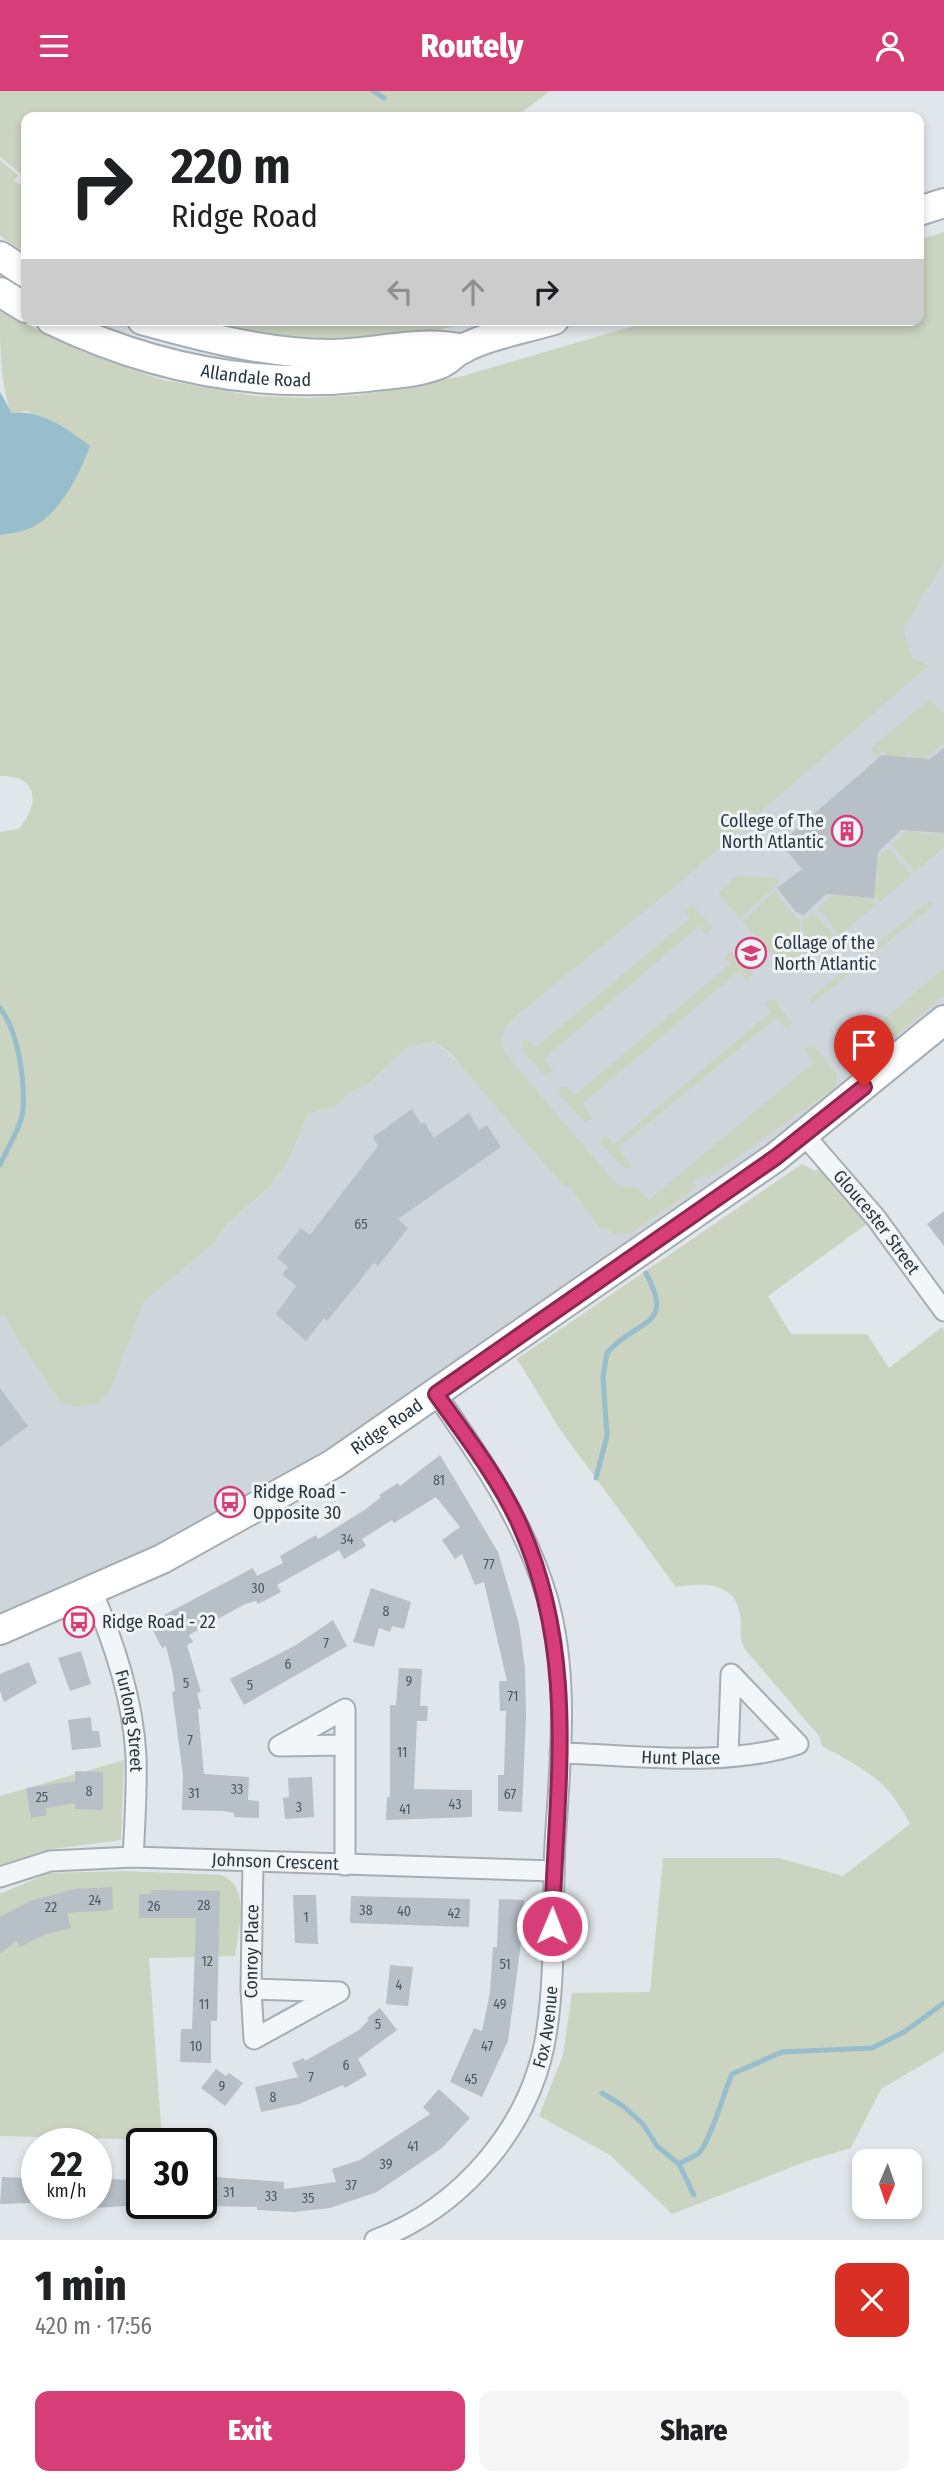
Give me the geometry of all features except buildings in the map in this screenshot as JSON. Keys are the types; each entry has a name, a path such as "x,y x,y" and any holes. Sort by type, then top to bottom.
{"street":[{"path":"924,209 944,203"},
{"path":"0,256 21,270"},
{"path":"0,292 21,304"},
{"name":"Allandale Road","path":"66,326 171,365 233,377 282,381 389,374 440,364 463,349 535,326"},
{"name":"Allandale Road","path":"166,326 226,341 295,352 370,352 438,343 463,349"},
{"name":"Ridge Road","path":"0,1630 162,1559 333,1464 805,1136 944,1020"},
{"name":"Gloucester Street","path":"805,1136 876,1218 944,1311"},
{"name":"Fox Avenue","path":"375,2240 400,2231 431,2212 457,2191 508,2133 523,2107 540,2063 547,2030 562,1708 555,1640 547,1598 519,1523 501,1490 436,1394"},
{"name":"Furlong Street","path":"92,1591 110,1635 132,1723 136,1755 133,1857"},
{"name":"Hunt Place","path":"561,1753 728,1755 767,1754 798,1744 731,1674 728,1755"},
{"path":"345,1745 345,1865"},
{"name":"Johnson Crescent","path":"0,1877 50,1861 133,1857 554,1871"},
{"name":"Conroy Place","path":"251,1989 339,1993 254,2039 251,1989 253,1863"}],"shaded area":[{"path":"944,498 944,1020 333,1464 0,1630 0,1316 6,1316 11,1330 61,1403 125,1345 143,1303 215,1242 227,1224 268,1188 286,1165 309,1113 336,1107 350,1092 367,1085 408,1047 436,1042 461,1065"}],"green space":[{"path":"0,91 550,91 523,112 21,112 21,174 0,157"},
{"path":"0,160 18,175 14,181 21,184 21,250 0,236"},
{"path":"944,232 944,562 903,629 912,658 928,666 678,884 518,1014 505,1029 502,1040 505,1053 617,1185 638,1188 649,1200 814,1062 805,1050 809,1047 816,1048 837,1074 836,1087 708,1178 705,1174 693,1182 697,1187 630,1234 612,1233 606,1227 601,1229 570,1188 560,1182 451,1054 436,1042 408,1047 367,1085 350,1092 336,1107 309,1113 286,1165 268,1188 227,1224 215,1242 143,1303 110,1391 97,1404 78,1407 61,1403 11,1330 6,1316 0,1316 0,832 19,829 30,810 32,793 22,780 0,776 0,535 32,528 57,426 27,411 12,413 3,378 0,311 21,321 21,326 30,326 85,353 163,380 255,396 308,398 360,395 463,376 634,326 924,326 924,238"},
{"path":"221,326 452,326 407,336 337,341 266,336"},
{"path":"929,699 944,714 944,743 925,759 912,757 910,751 905,757 886,755 883,750 877,759 871,748"},
{"path":"908,830 928,834 944,833 944,847 915,872 892,845"},
{"path":"889,848 911,875 880,902 874,895 875,883 878,882 877,859"},
{"path":"737,876 777,878 780,882 740,919 718,893"},
{"path":"774,892 800,921 799,971 792,975 742,922"},
{"path":"833,895 871,898 877,904 840,935 817,909"},
{"path":"929,901 933,905 813,1003 809,999"},
{"path":"692,905 712,926 711,930 706,934 699,926 544,1059 554,1071 544,1075 523,1051 523,1041 527,1039 535,1048 690,918 684,911"},
{"path":"814,913 836,938 804,967 803,921"},
{"path":"731,952 753,973 747,981 739,971 582,1104 593,1118 584,1122 559,1094 561,1087 566,1086 575,1095 730,964 725,957"},
{"path":"944,968 944,995 870,1058 860,1057 858,1061 847,1051"},
{"path":"771,999 775,1000 792,1024 786,1029 776,1018 618,1148 632,1166 624,1169 601,1143 605,1135 614,1144 771,1012 765,1003"},
{"path":"802,1164 815,1171 819,1168 868,1223 768,1296 791,1334 867,1334 889,1368 942,1327 944,1331 944,2052 881,2089 851,2148 807,2161 672,2214 610,2155 539,2116 563,2055 572,1993 650,1992 663,1858 779,1858 843,1876 910,1824 893,1796 873,1777 822,1746 819,1736 744,1648 740,1615 732,1596 725,1590 706,1585 676,1587 561,1431 517,1359"},
{"path":"124,1760 121,1840 45,1850 0,1865 0,1796"},
{"path":"123,1871 221,1875 237,1889 241,1910 235,1956 149,1958 161,2128 126,2128 126,2139 112,2139 112,2128 21,2128 21,2137 0,2136 0,1894 49,1873"}],"water":[{"path":"0,392 12,413 43,417 90,446 75,480 53,512 29,529 0,535"}],"waterway":[{"path":"373,91 384,98"},
{"path":"0,1008 16,1042 23,1097 20,1123 0,1165"},
{"path":"596,1478 607,1436 603,1377 607,1353 649,1321 655,1313 657,1304 646,1273"},
{"path":"679,2164 699,2153 703,2147 732,2074 782,2052 872,2048 904,2032 944,2003"},
{"path":"602,2093 623,2106 643,2124 657,2146 679,2164 694,2195"}],"place":[{"name":"College of The North Atlantic","path":"847,831"},
{"name":"Collage of the North Atlantic","path":"751,953"},
{"name":"Ridge Road - Opposite 30","path":"230,1502"},
{"name":"Ridge Road - 22","path":"79,1622"}],"route":[{"path":"552,1926 562,1708 555,1640 547,1598 519,1523 501,1490 436,1394 776,1157 864,1087"}]}
